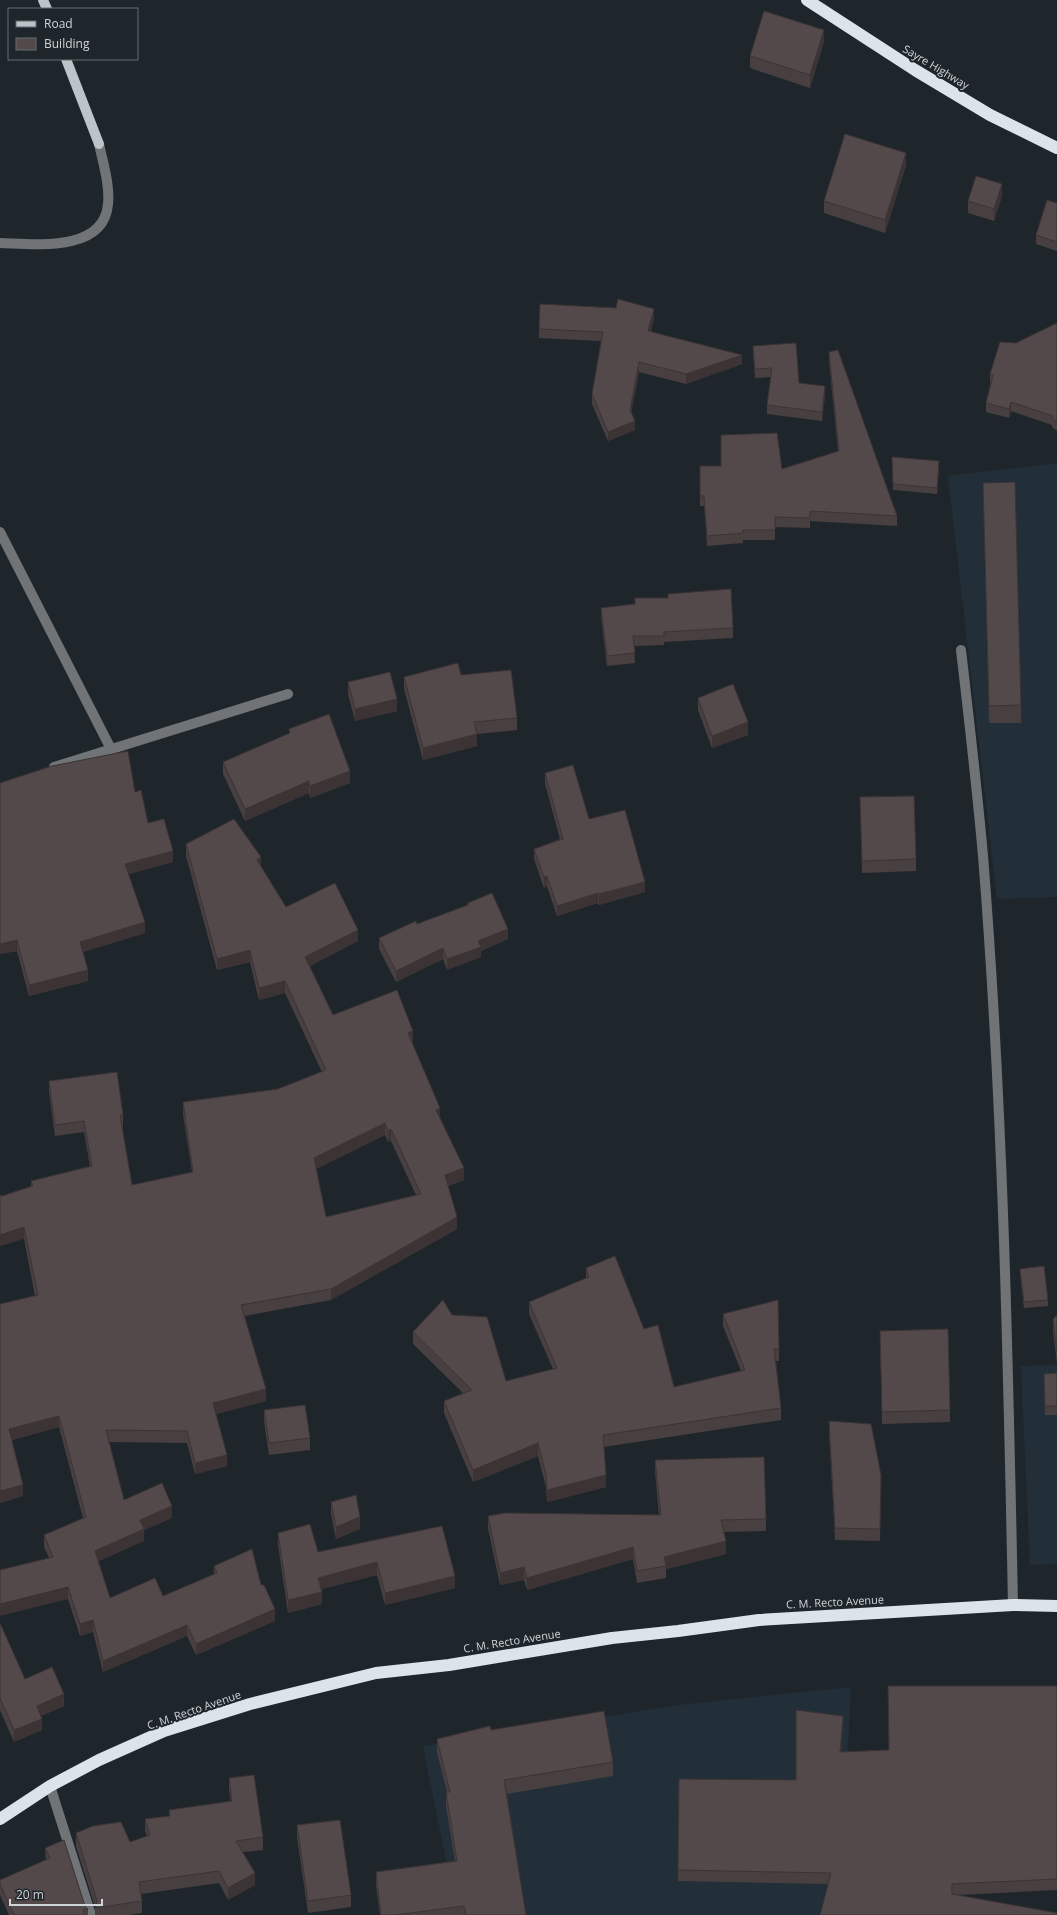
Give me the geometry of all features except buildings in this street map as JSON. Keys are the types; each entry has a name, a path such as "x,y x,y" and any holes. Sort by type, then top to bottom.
{"highway":[{"name":"Sayre Highway","path":"807,0 915,70 984,111 1057,148"},
{"name":"C. M. Recto Avenue","path":"0,1820 50,1786 99,1760 164,1731 250,1704 376,1674 449,1665 612,1638 759,1620 1013,1605 1057,1606"}],"main road":[{"path":"66,60 99,144"}],"street":[{"path":"0,243 69,243 91,234 104,219 108,204 107,186 99,144"},
{"path":"0,532 111,749"},
{"path":"962,650 983,855 996,1067 1006,1271 1013,1605"},
{"path":"44,770 288,694"},
{"path":"50,1786 91,1915"}],"shaded area":[{"path":"1057,463 1057,897 997,899 948,476"},
{"path":"1057,1365 1057,1564 1030,1565 1021,1366"},
{"path":"851,1687 841,1879 1038,1915 457,1915 423,1746 678,1705"}]}
